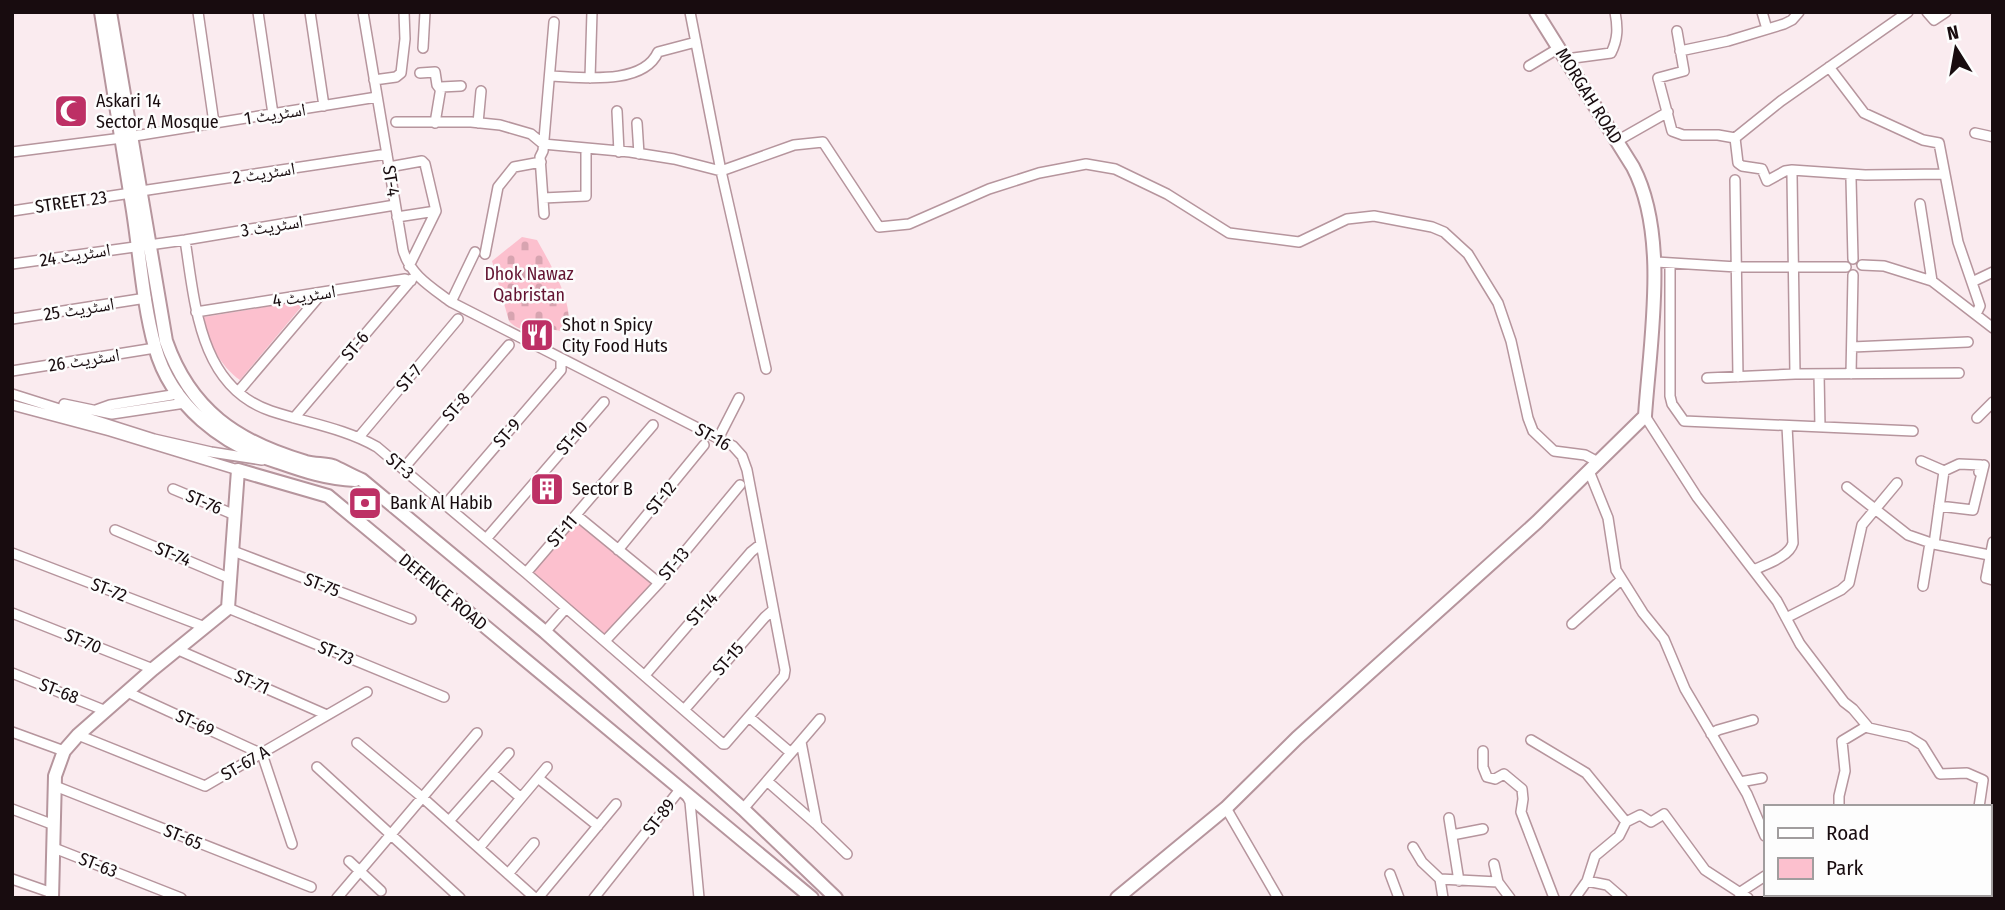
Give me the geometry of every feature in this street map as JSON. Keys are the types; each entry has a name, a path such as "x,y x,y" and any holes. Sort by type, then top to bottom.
{"street":[{"path":"101,12 127,138"},
{"path":"110,12 144,245 166,341 179,374 201,404 228,429 323,471"},
{"path":"198,12 214,123"},
{"path":"258,12 273,114"},
{"path":"310,12 324,106"},
{"name":"ST-4","path":"363,12 397,217 409,266"},
{"path":"374,80 396,77 401,73 405,39 404,12"},
{"path":"423,48 425,12"},
{"path":"590,78 592,12"},
{"path":"690,12 721,171 766,369"},
{"name":"MORGAH ROAD","path":"1536,12 1617,141 1645,193 1656,262 1646,416"},
{"path":"1529,66 1562,53 1611,53 1617,34 1615,12"},
{"path":"1762,12 1767,29"},
{"path":"1680,51 1767,29 1792,20 1799,12"},
{"path":"1676,31 1684,71 1658,78 1674,134 1735,138 1896,16 1909,12"},
{"path":"1927,12 1934,20 1946,12"},
{"path":"544,214 541,162 554,22"},
{"path":"550,76 590,78 627,75 653,62 658,52 696,42"},
{"path":"1829,67 1864,113 1918,138 1939,143 1958,242 1980,306 1976,314"},
{"path":"420,73 435,72 440,89 435,123"},
{"path":"440,89 461,86"},
{"path":"478,123 481,90"},
{"name":"اسٹریٹ 1","path":"12,152 127,138 377,96"},
{"path":"618,111 619,152"},
{"path":"1617,141 1668,112"},
{"path":"396,122 500,125 531,134 543,144 674,159 721,171 794,145 823,142 879,227 909,224 989,189 1040,173 1086,164 1115,169 1167,194 1228,233 1299,242 1347,219 1374,216 1432,227 1444,232 1468,254 1498,303 1511,341 1533,431 1555,451 1585,455 1593,467 1608,517 1612,553 1621,580 1664,639 1685,689 1747,794 1764,834"},
{"path":"637,123 639,154"},
{"path":"1975,133 1993,137"},
{"path":"1735,138 1738,163 1762,169 1767,181 1784,171 1792,170 1864,175 1944,174"},
{"path":"543,198 586,196 586,149"},
{"name":"اسٹریٹ 2","path":"136,192 387,154"},
{"path":"389,167 422,161 436,211 409,266"},
{"path":"451,302 480,253 498,187 514,167 541,162"},
{"path":"1792,175 1795,374"},
{"path":"1852,179 1853,259"},
{"path":"1735,180 1738,377"},
{"name":"STREET 23","path":"12,211 136,192"},
{"path":"1920,204 1932,281"},
{"name":"اسٹریٹ 3","path":"144,245 395,205"},
{"path":"397,217 436,211"},
{"name":"ST-3","path":"185,240 202,337 214,364 238,392 267,410 359,437 377,447 725,744"},
{"path":"144,245 146,298 155,348 169,380 181,397 226,441 281,463"},
{"name":"اسٹریٹ 24","path":"12,264 144,245"},
{"path":"1846,267 1853,259 1863,265 1884,266 1932,281 1993,328"},
{"path":"1656,262 1737,267 1846,267"},
{"path":"1670,263 1671,396 1676,411 1684,421 1913,431"},
{"path":"1853,275 1860,273 1863,265"},
{"name":"ST-16","path":"409,266 413,278 451,302 719,437 742,456 785,670 784,676 725,744"},
{"path":"1846,267 1853,275"},
{"path":"1972,282 1993,272"},
{"path":"1851,374 1853,275"},
{"name":"اسٹریٹ 4","path":"196,313 413,278"},
{"name":"ST-6","path":"294,418 413,278"},
{"path":"238,392 322,293"},
{"name":"اسٹریٹ 25","path":"12,319 146,298"},
{"name":"ST-7","path":"359,437 458,318"},
{"path":"1852,347 1968,342"},
{"name":"ST-8","path":"403,468 509,345"},
{"name":"اسٹریٹ 26","path":"12,371 155,348"},
{"name":"ST-9","path":"446,504 561,370 561,359"},
{"path":"1707,378 1795,374 1959,373"},
{"path":"1819,374 1820,427"},
{"path":"12,387 42,398 112,414 181,397"},
{"path":"12,394 154,439 362,480 545,632 743,809 836,898"},
{"path":"719,437 739,398"},
{"name":"ST-10","path":"486,539 604,402"},
{"path":"1977,418 1993,402"},
{"name":"DEFENCE ROAD","path":"12,405 322,494 811,898"},
{"path":"1117,898 1226,808 1297,738 1537,522 1646,416 1697,497 1777,601 1800,644 1844,702 1869,728 1909,737 1922,746 1940,774 1967,773 1983,780 1979,805"},
{"name":"ST-11","path":"526,573 653,425"},
{"path":"1754,570 1792,549 1787,426"},
{"name":"ST-12","path":"618,550 704,445"},
{"path":"1921,461 1944,471 1961,463 1980,465 1982,468 1973,510 1939,506"},
{"path":"12,879 52,895 55,776 64,751 78,735 153,669 228,608 239,470"},
{"path":"322,494 323,471"},
{"path":"1923,586 1944,471"},
{"path":"322,494 336,474"},
{"path":"1786,618 1841,590 1849,583 1861,525 1897,483"},
{"name":"ST-13","path":"605,641 659,583 740,485"},
{"path":"1847,487 1908,535 1989,555"},
{"name":"ST-76","path":"173,489 234,515"},
{"path":"576,514 659,583"},
{"name":"ST-74","path":"115,530 231,579"},
{"path":"1993,542 1986,578 1993,580"},
{"name":"ST-14","path":"645,675 751,552 761,544"},
{"name":"ST-75","path":"233,551 411,619"},
{"name":"ST-72","path":"12,553 205,626"},
{"path":"1572,624 1621,580"},
{"name":"ST-73","path":"228,608 444,698"},
{"path":"545,632 566,608"},
{"name":"ST-15","path":"684,710 774,610"},
{"name":"ST-70","path":"12,613 153,669"},
{"name":"ST-71","path":"176,649 327,715"},
{"name":"ST-68","path":"12,673 106,710"},
{"name":"ST-69","path":"127,692 262,754"},
{"name":"ST-67 A","path":"78,735 205,786 367,692"},
{"path":"749,717 791,753"},
{"path":"743,809 820,719"},
{"path":"1711,734 1753,720"},
{"path":"1839,805 1845,771 1842,741 1867,726"},
{"path":"12,732 64,751"},
{"path":"337,898 477,733"},
{"path":"1531,740 1586,773 1626,822"},
{"path":"801,742 817,825"},
{"path":"357,743 537,898 616,804"},
{"path":"1483,751 1483,766 1488,777 1495,779 1504,774 1522,789 1521,812 1554,898"},
{"path":"449,821 509,753"},
{"path":"262,754 292,844"},
{"path":"317,767 460,898"},
{"path":"479,848 547,767"},
{"path":"492,773 521,798"},
{"path":"538,778 598,826"},
{"path":"1740,782 1762,778"},
{"path":"767,781 847,854"},
{"name":"ST-65","path":"55,786 312,887"},
{"name":"ST-89","path":"594,898 678,792 685,792 690,802 699,898"},
{"path":"1226,808 1278,898"},
{"path":"12,809 54,825"},
{"path":"1575,898 1587,881 1595,856 1619,836 1626,822 1640,815 1651,822 1664,814 1705,870 1744,895 1764,877"},
{"path":"1449,818 1459,881"},
{"path":"1452,835 1483,828"},
{"path":"508,874 534,843"},
{"path":"1413,847 1422,862 1440,878 1498,882"},
{"name":"ST-63","path":"54,848 181,898"},
{"path":"349,861 381,891"},
{"path":"1494,864 1498,882 1510,898"},
{"path":"1390,874 1399,898"},
{"path":"1440,878 1443,898"},
{"path":"1587,881 1607,885 1622,898"}],"green space":[{"name":"Dhok Nawaz Qabristan","path":"522,237 537,240 554,272 568,308 567,330 538,327 522,329 509,321 492,261"},
{"path":"307,300 240,380 233,375 216,352 204,317"},
{"path":"576,515 659,583 605,641 526,573"}],"place":[{"name":"Askari 14 Sector A Mosque","path":"71,111"},
{"name":"Shot n Spicy City Food Huts","path":"537,335"},
{"name":"Sector B","path":"547,489"},
{"name":"Bank Al Habib","path":"365,503"}]}
